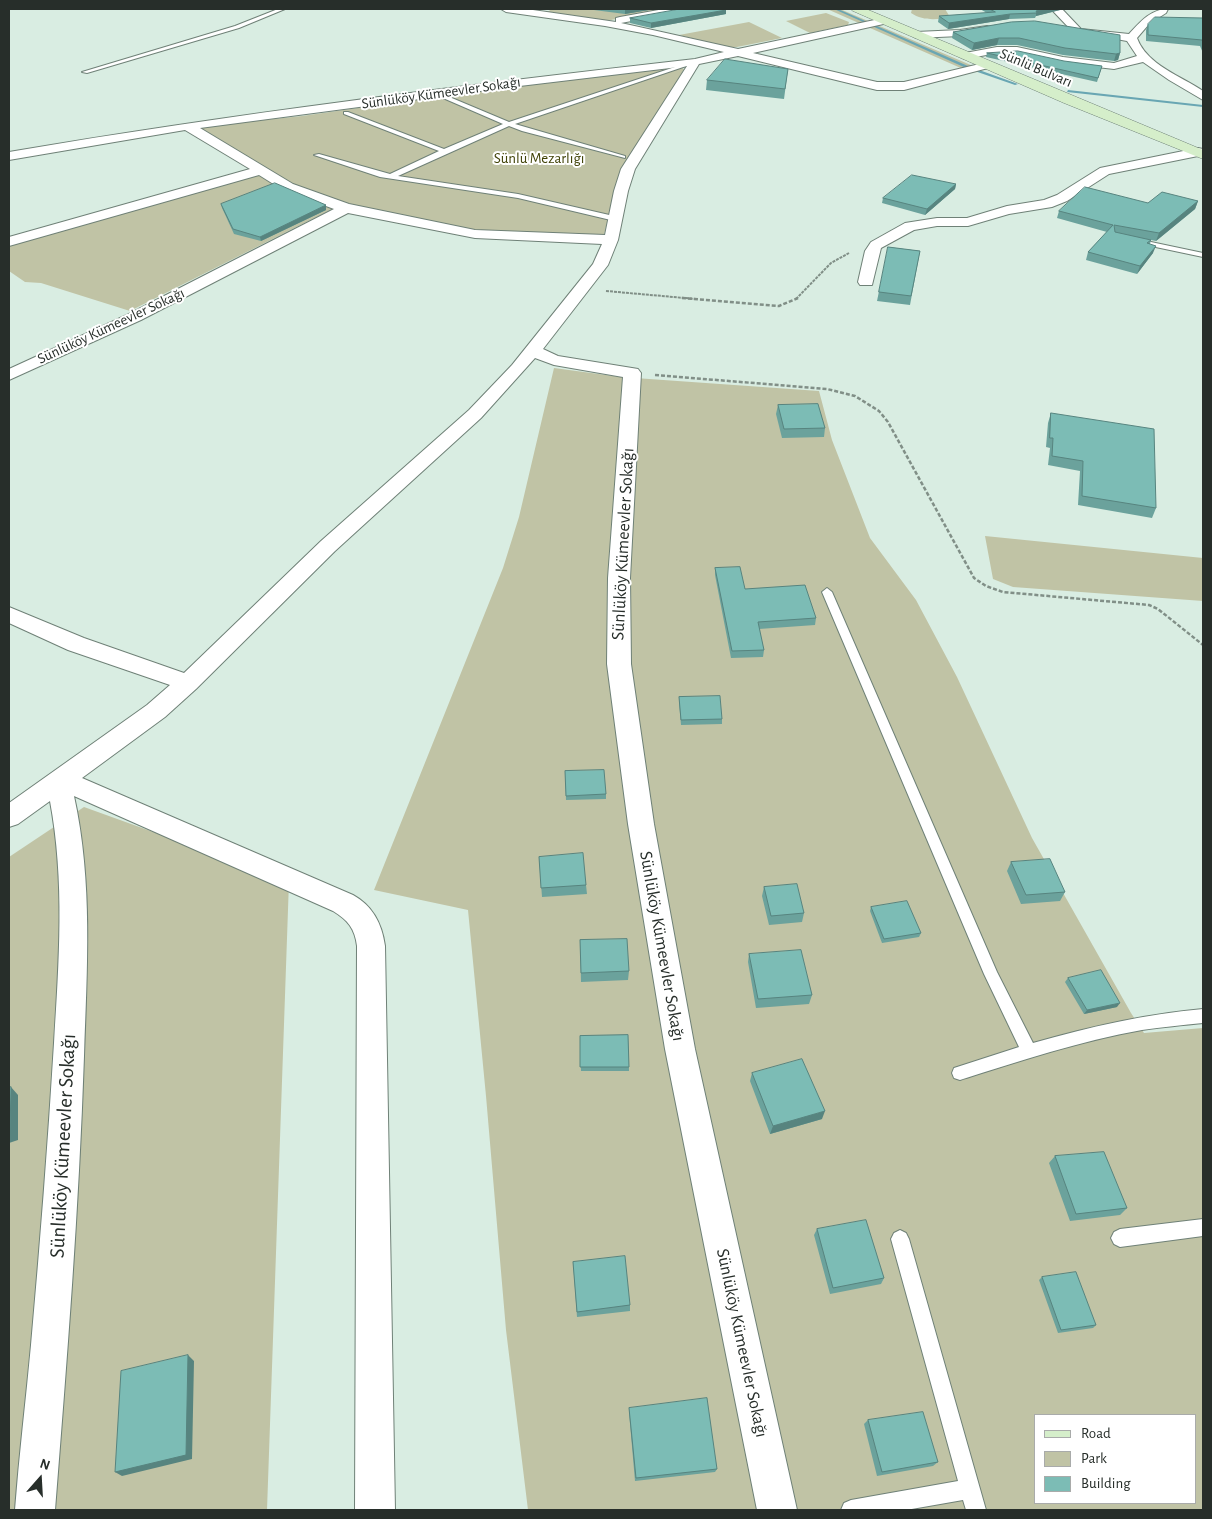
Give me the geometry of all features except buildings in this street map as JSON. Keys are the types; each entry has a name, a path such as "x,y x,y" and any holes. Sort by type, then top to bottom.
{"main road":[{"name":"Sünlü Bulvarı","path":"857,9 965,56 1200,153"}],"street":[{"name":"Sünlüköy Kümeevler Sokağı","path":"506,9 605,22 738,51 837,78 886,87 915,84 988,65"},
{"name":"Sünlüköy Kümeevler Sokağı","path":"605,22 679,9"},
{"path":"1056,9 1076,29"},
{"path":"1163,9 1162,12 1145,22 1132,38 1133,44 1144,58 1168,74 1200,91"},
{"name":"Sünlüköy Kümeevler Sokağı","path":"9,156 187,126 318,110 530,80 695,62 738,51 884,21"},
{"path":"1057,25 1132,38"},
{"path":"916,35 960,34 995,27"},
{"path":"965,56 997,50 1017,50 1063,60 1168,74"},
{"path":"1114,66 1144,58"},
{"path":"9,817 61,782 156,711 188,683 328,546 475,414 533,352 600,265 611,240 628,169 695,62"},
{"path":"187,126 295,190 346,208 470,234 611,240"},
{"path":"866,282 872,251 886,238 910,226 937,222 968,222 1007,210 1047,204 1062,198 1105,170 1200,153"},
{"path":"9,242 259,170"},
{"name":"Sünlüköy Kümeevler Sokağı","path":"9,375 142,313 346,208"},
{"path":"533,352 554,360 632,374"},
{"name":"Sünlüköy Kümeevler Sokağı","path":"632,374 619,578 619,664 641,824 680,1049 777,1510"},
{"path":"9,614 76,644 188,683"},
{"name":"Sünlüköy Kümeevler Sokağı","path":"35,1510 59,1235 71,999 73,925 71,876 68,831 61,782"},
{"path":"61,782 343,903 352,908 366,923 370,934 371,946 376,1510"}],"lane":[{"path":"85,72 237,27 282,9"},
{"path":"390,177 444,151 508,124 695,62"},
{"path":"445,97 508,124 623,157"},
{"path":"346,113 444,151"},
{"path":"317,156 390,177 518,196 615,219"},
{"path":"1126,238 1203,255"},
{"path":"827,592 987,966 1029,1052"},
{"path":"960,1073 1111,1029 1203,1016"},
{"path":"1120,1238 1203,1227"},
{"path":"900,1239 976,1510"},
{"path":"851,1510 970,1489"}],"path":[{"path":"583,288 674,298 779,306 793,302 842,256 854,252 872,251"},
{"path":"632,374 809,386 855,396 879,411 888,422 974,578 986,586 1010,593 1149,605 1158,609 1203,645"}],"green space":[{"path":"552,9 665,9 611,20 598,20 547,12"},
{"path":"827,9 840,9 973,66 963,69"},
{"path":"912,9 945,9 950,17 925,19 911,13"},
{"path":"826,13 849,22 848,25 810,33 786,21"},
{"path":"749,22 782,38 728,47 679,35"},
{"name":"Sünlü Mezarlığı","path":"679,66 684,69 666,101 623,167 616,185 604,235 473,231 352,205 299,188 203,132 198,127 302,116 448,95"},
{"path":"258,173 336,207 130,311 41,283 25,282 9,271 9,245"},
{"path":"554,368 621,377 819,391 832,440 870,538 916,600 957,677 1032,838 1131,1013 1144,1033 1203,1028 1203,1510 528,1510 506,1330 468,910 374,890 503,568 519,517"},
{"path":"985,536 1203,558 1203,601 1013,587 993,579"},
{"path":"84,807 289,881 267,1510 9,1510 9,857"}],"waterway":[{"path":"836,9 967,67 1016,84"},
{"path":"1068,91 1203,106"}]}
